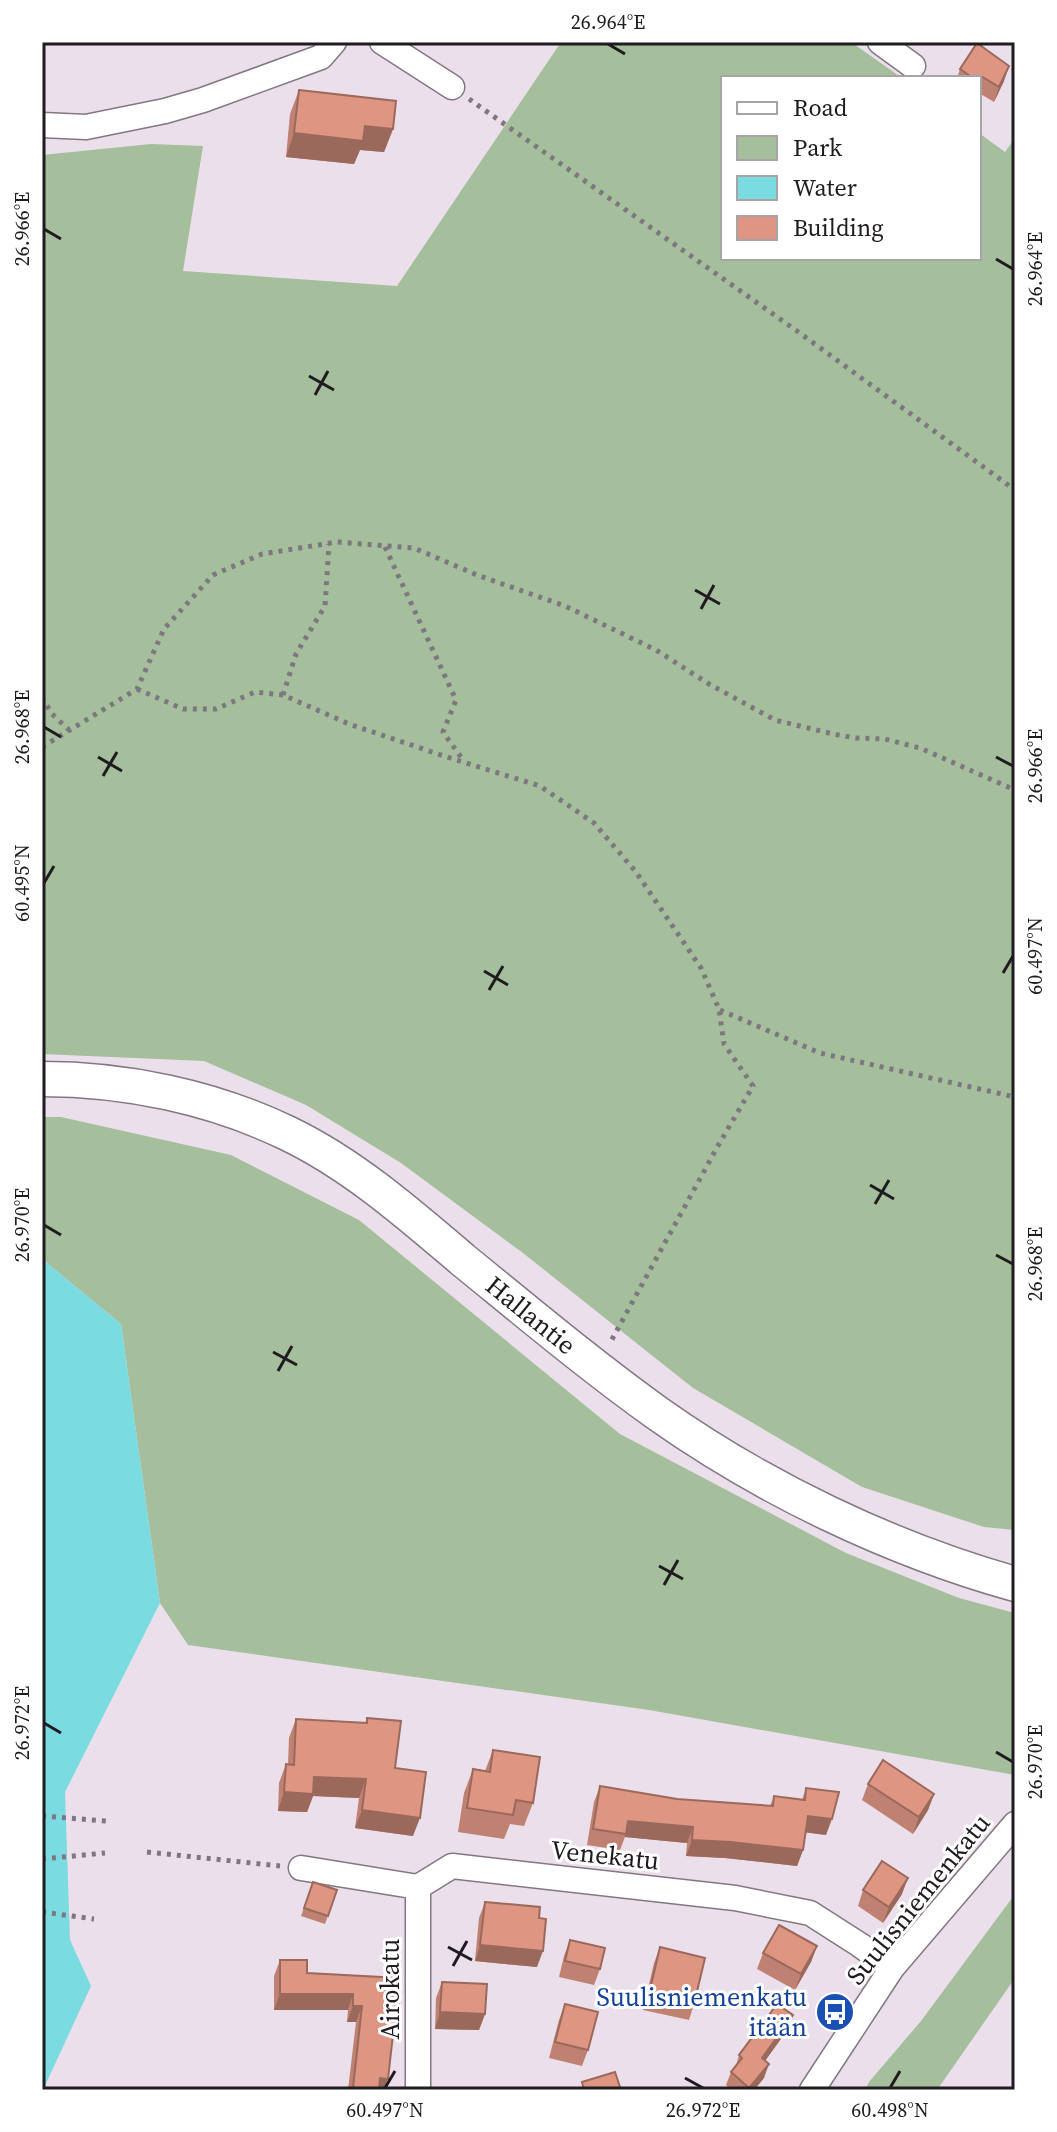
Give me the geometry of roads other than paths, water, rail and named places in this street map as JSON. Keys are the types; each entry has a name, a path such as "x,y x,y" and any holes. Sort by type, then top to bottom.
{"street":[{"path":"42,125 86,127 165,111 321,57 334,42"},
{"path":"382,42 452,87"},
{"path":"880,42 913,66"},
{"name":"Hallantie","path":"42,1079 136,1086 246,1115 290,1135 348,1169 406,1212 596,1369 728,1459 838,1517 912,1550 1015,1584"},
{"name":"Suulisniemenkatu","path":"812,2090 892,1968 1015,1824"},
{"name":"Venekatu","path":"418,1887 452,1866 735,1898 810,1913 892,1968"},
{"path":"301,1868 418,1887"},
{"name":"Airokatu","path":"418,1887 418,2090"}],"water":[{"path":"42,1259 121,1324 160,1603 65,1792 70,1940 91,1986 43,2090"}],"place":[{"name":"Suulisniemenkatu itään","path":"835,2012"}]}
